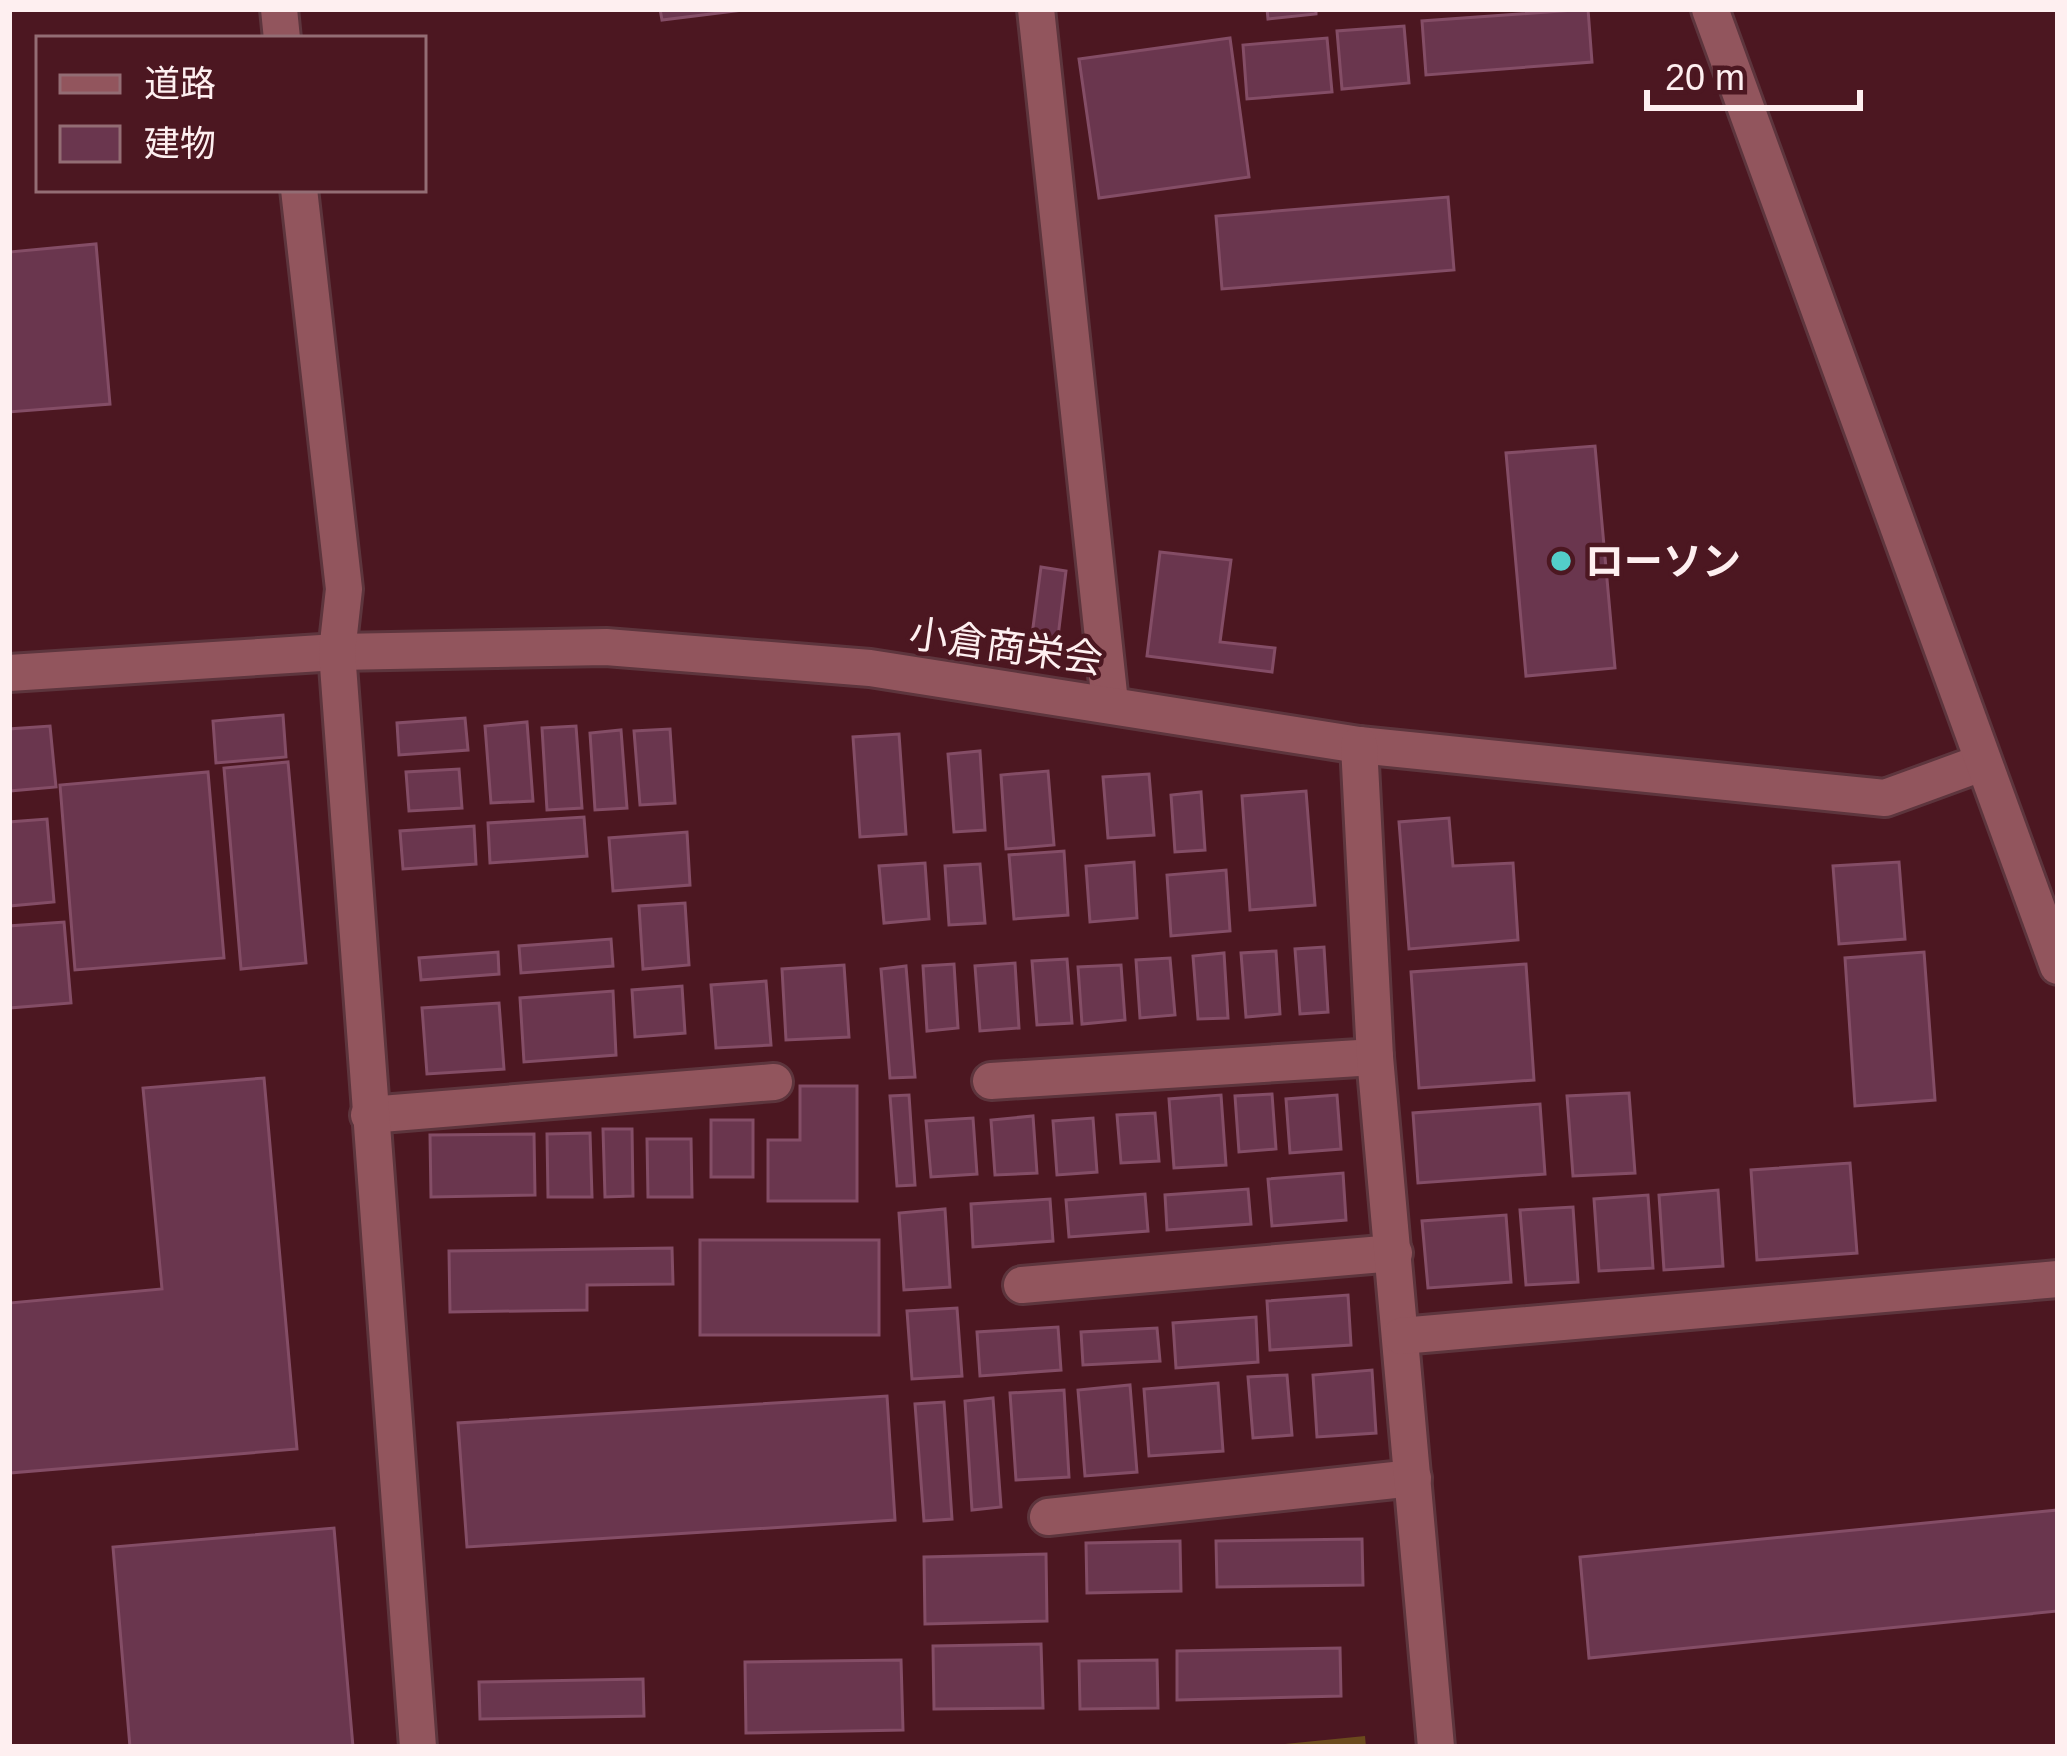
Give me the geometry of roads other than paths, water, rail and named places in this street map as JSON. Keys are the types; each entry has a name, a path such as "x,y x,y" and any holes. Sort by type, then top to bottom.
{"street":[{"path":"1036,9 1110,703"},
{"path":"1710,9 2058,966"},
{"path":"299,192 344,589 337,652 418,1747"},
{"name":"小倉商栄会","path":"9,673 337,652 606,647 870,668 1359,746 1885,798 1981,763"},
{"path":"1359,746 1376,1057 1436,1747"},
{"path":"991,1081 1376,1057"},
{"path":"369,1115 774,1082"},
{"path":"1022,1286 1394,1252"},
{"path":"1401,1336 2058,1280"},
{"path":"1048,1517 1413,1478"}],"place":[{"name":"ローソン","path":"1561,561"}]}
